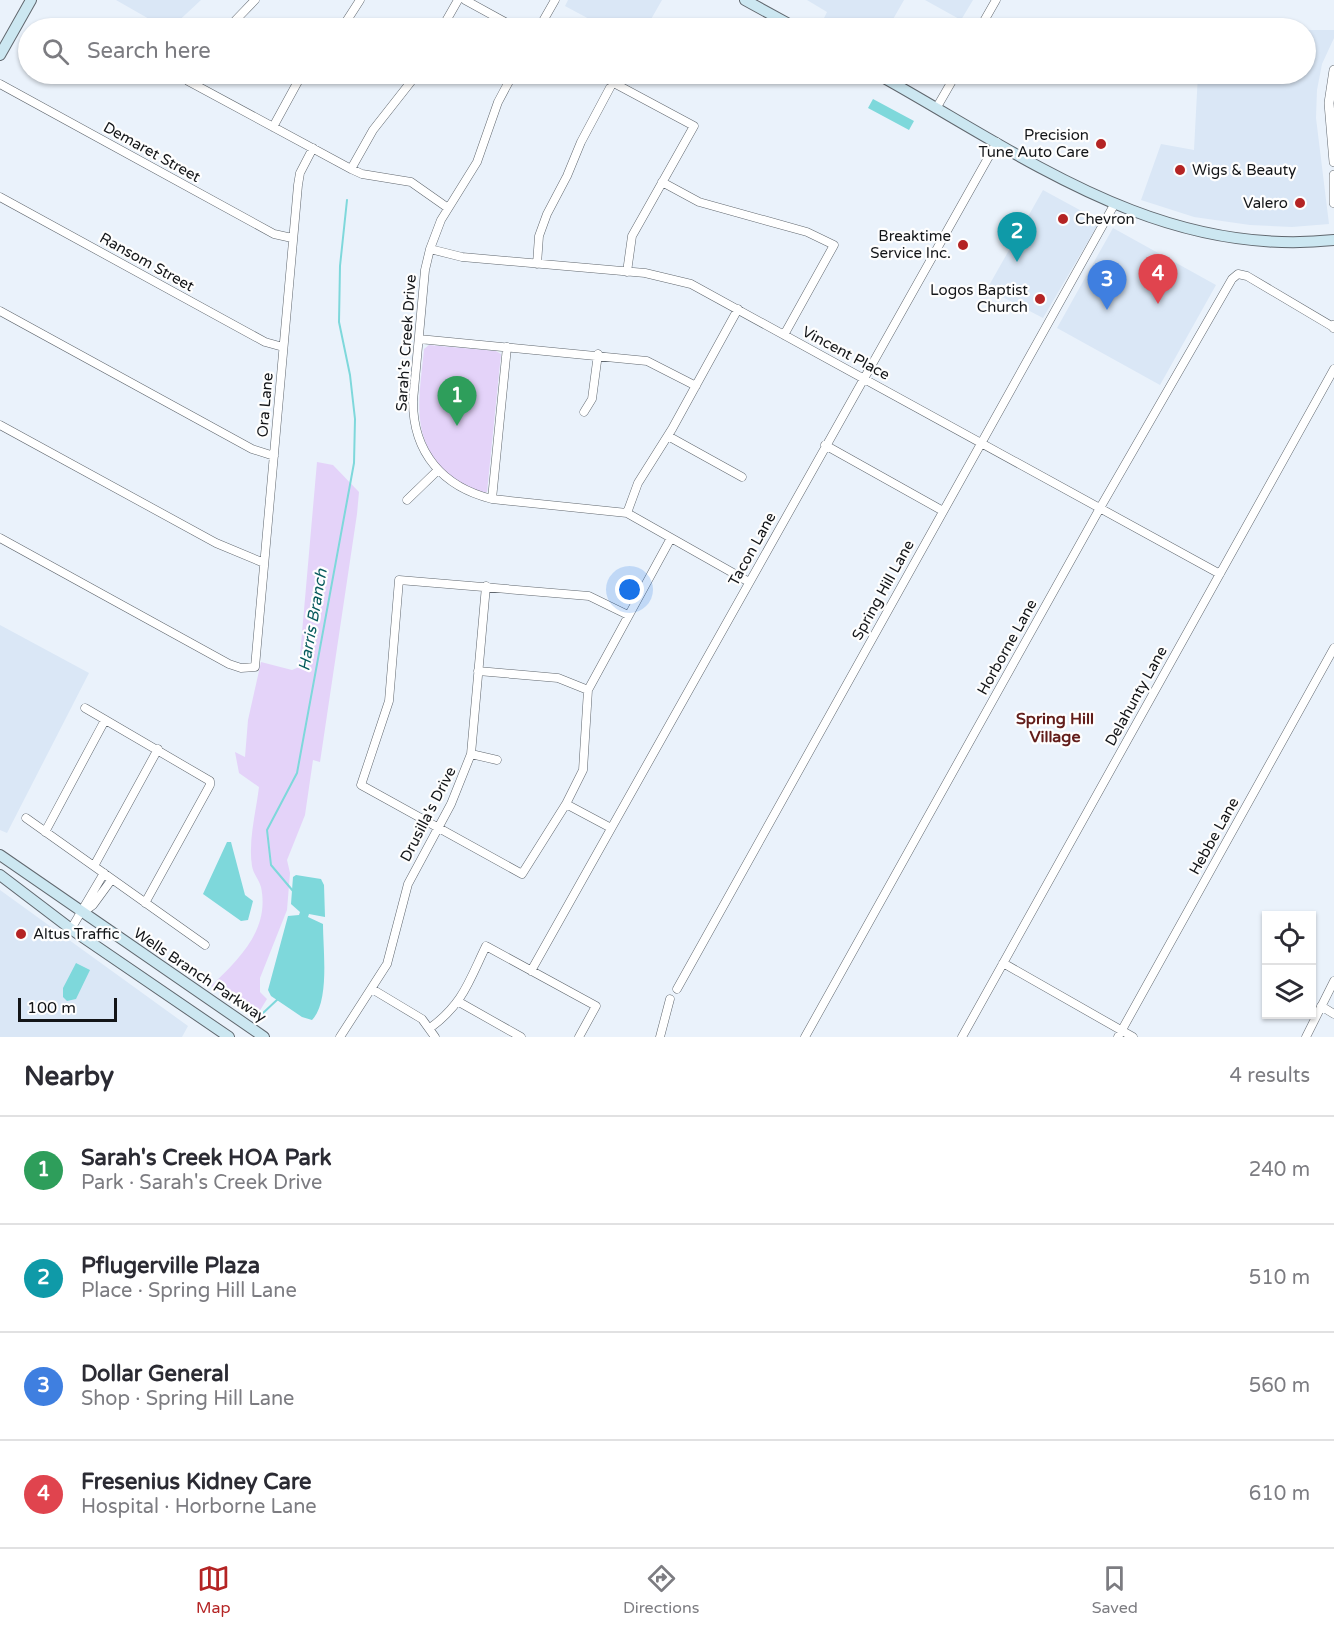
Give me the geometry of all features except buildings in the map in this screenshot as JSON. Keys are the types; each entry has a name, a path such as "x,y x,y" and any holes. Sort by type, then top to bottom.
{"main road":[{"path":"21,18 31,0"},
{"path":"745,0 778,18"},
{"path":"0,55 18,23"},
{"path":"895,84 1114,205 1184,229 1248,241 1277,243 1334,240"},
{"name":"Wells Branch Parkway","path":"0,855 264,1037"},
{"path":"0,875 71,928 229,1037"}],"street":[{"path":"238,18 255,0"},
{"path":"348,18 360,0"},
{"path":"448,18 458,0"},
{"path":"465,0 498,18"},
{"path":"545,18 555,0"},
{"path":"986,18 996,0"},
{"path":"1334,70 1329,103 1334,162"},
{"name":"Demaret Street","path":"0,84 274,234 292,238"},
{"path":"194,84 351,170 411,182 448,208"},
{"path":"273,127 297,84"},
{"path":"351,170 373,130 409,84"},
{"name":"Sarah's Creek Drive","path":"508,84 498,102 477,162 448,208 430,249 425,270 413,401 414,421 424,451 437,471 465,491 492,499 627,513 749,582"},
{"path":"537,264 539,236 547,214 567,176 581,141 612,84"},
{"path":"617,84 694,126 632,236 627,272"},
{"path":"937,107 950,84"},
{"name":"Tacon Lane","path":"531,971 997,141"},
{"name":"Ora Lane","path":"0,538 229,664 241,668 255,667 292,238 300,173 313,148"},
{"path":"1334,175 1334,203"},
{"path":"662,182 699,202 807,232 834,245 784,335"},
{"name":"Ransom Street","path":"0,197 265,342 283,346"},
{"name":"Spring Hill Lane","path":"677,988 1114,205"},
{"name":"Vincent Place","path":"430,249 462,257 660,275 682,281 863,377 1220,574"},
{"name":"Horborne Lane","path":"805,1037 1100,508 1232,279 1238,274 1247,276 1334,327"},
{"path":"627,513 638,483 668,436 738,309"},
{"path":"0,311 252,449 274,456"},
{"path":"419,339 598,354 652,362 696,386"},
{"path":"492,499 507,347"},
{"path":"584,412 592,399 598,354"},
{"name":"Delahunty Lane","path":"962,1037 1334,369"},
{"path":"0,425 216,543 264,563"},
{"path":"668,436 742,477"},
{"path":"825,445 943,511"},
{"path":"406,500 437,471"},
{"path":"628,615 589,596 399,580 388,701 361,785 522,874 566,804 582,770 588,690 671,538"},
{"name":"Drusilla's Drive","path":"340,1037 387,964 395,942 408,884 438,829 464,775 471,754 486,586"},
{"name":"Hebbe Lane","path":"1120,1034 1334,648"},
{"path":"478,670 558,678 588,690"},
{"path":"85,708 207,777 210,785 145,903"},
{"path":"45,832 105,720"},
{"path":"94,866 158,749"},
{"path":"471,754 497,760"},
{"path":"566,804 611,828"},
{"path":"26,818 205,945"},
{"path":"82,913 86,900 104,873"},
{"path":"71,928 82,913 93,905 112,879"},
{"path":"430,1028 459,1002 486,946 596,1006 579,1037"},
{"path":"1003,963 1120,1034 1133,1037"},
{"path":"1306,1037 1334,981"},
{"path":"372,989 406,1008 430,1028 435,1037"},
{"path":"660,1037 670,999"},
{"path":"459,1002 521,1037"},
{"path":"1321,1006 1334,1014"}],"shaded area":[{"path":"116,0 201,0 182,18 148,18"},
{"path":"568,0 662,0 652,18 587,18 565,6"},
{"path":"807,0 904,0 894,18 824,18 827,12"},
{"path":"925,0 973,0 962,18 957,18"},
{"path":"1316,30 1334,30 1334,38 1322,64 1317,90 1316,118 1329,224 1292,227 1250,225 1194,217 1141,200 1161,144 1194,150 1197,84 1316,84"},
{"path":"1043,190 1100,221 1043,318 987,289"},
{"path":"1113,228 1216,285 1160,385 1057,328"},
{"path":"429,345 496,351 501,354 487,492 467,488 441,467 430,453 420,421 419,405 424,349"},
{"path":"317,462 333,465 359,492 357,514 320,762 313,760 305,815 287,860 290,873 287,910 260,978 260,992 267,999 256,1017 211,986 250,942 257,930 263,902 261,887 253,869 251,856 259,787 239,773 235,752 245,757 248,720 261,662 292,670 299,667"},
{"path":"0,625 89,673 7,833 0,830"},
{"path":"0,890 188,1026 182,1037 0,1037"}],"water":[{"path":"873,99 914,121 909,130 868,108"},
{"path":"227,842 231,842 245,895 253,901 248,920 241,921 203,894"},
{"path":"296,875 321,879 324,885 325,917 309,914 308,917 323,924 323,988 318,1012 312,1020 302,1017 271,996 268,990 288,916 299,915 300,912 291,904 293,877"},
{"path":"76,963 90,970 76,999 67,1001 63,997 63,988"}],"waterway":[{"name":"Harris Branch","path":"293,891 271,865 267,830 297,773 354,463 355,419 350,375 339,322 340,266 347,200"},
{"name":"Harris Branch","path":"262,1014 279,998"}],"place":[{"name":"Precision Tune Auto Care","path":"1101,144"},
{"name":"Wigs & Beauty","path":"1180,170"},
{"name":"Valero","path":"1300,203"},
{"name":"Chevron","path":"1063,219"},
{"name":"Breaktime Service Inc.","path":"963,245"},
{"name":"Pflugerville Plaza","path":"1017,262"},
{"name":"Logos Baptist Church","path":"1040,299"},
{"name":"Fresenius Kidney Care","path":"1158,304"},
{"name":"Dollar General","path":"1107,310"},
{"name":"Sarah's Creek HOA Park","path":"457,426"},
{"name":"Altus Traffic","path":"21,934"}],"district":[{"name":"Spring Hill Village","path":"1055,728"}]}
